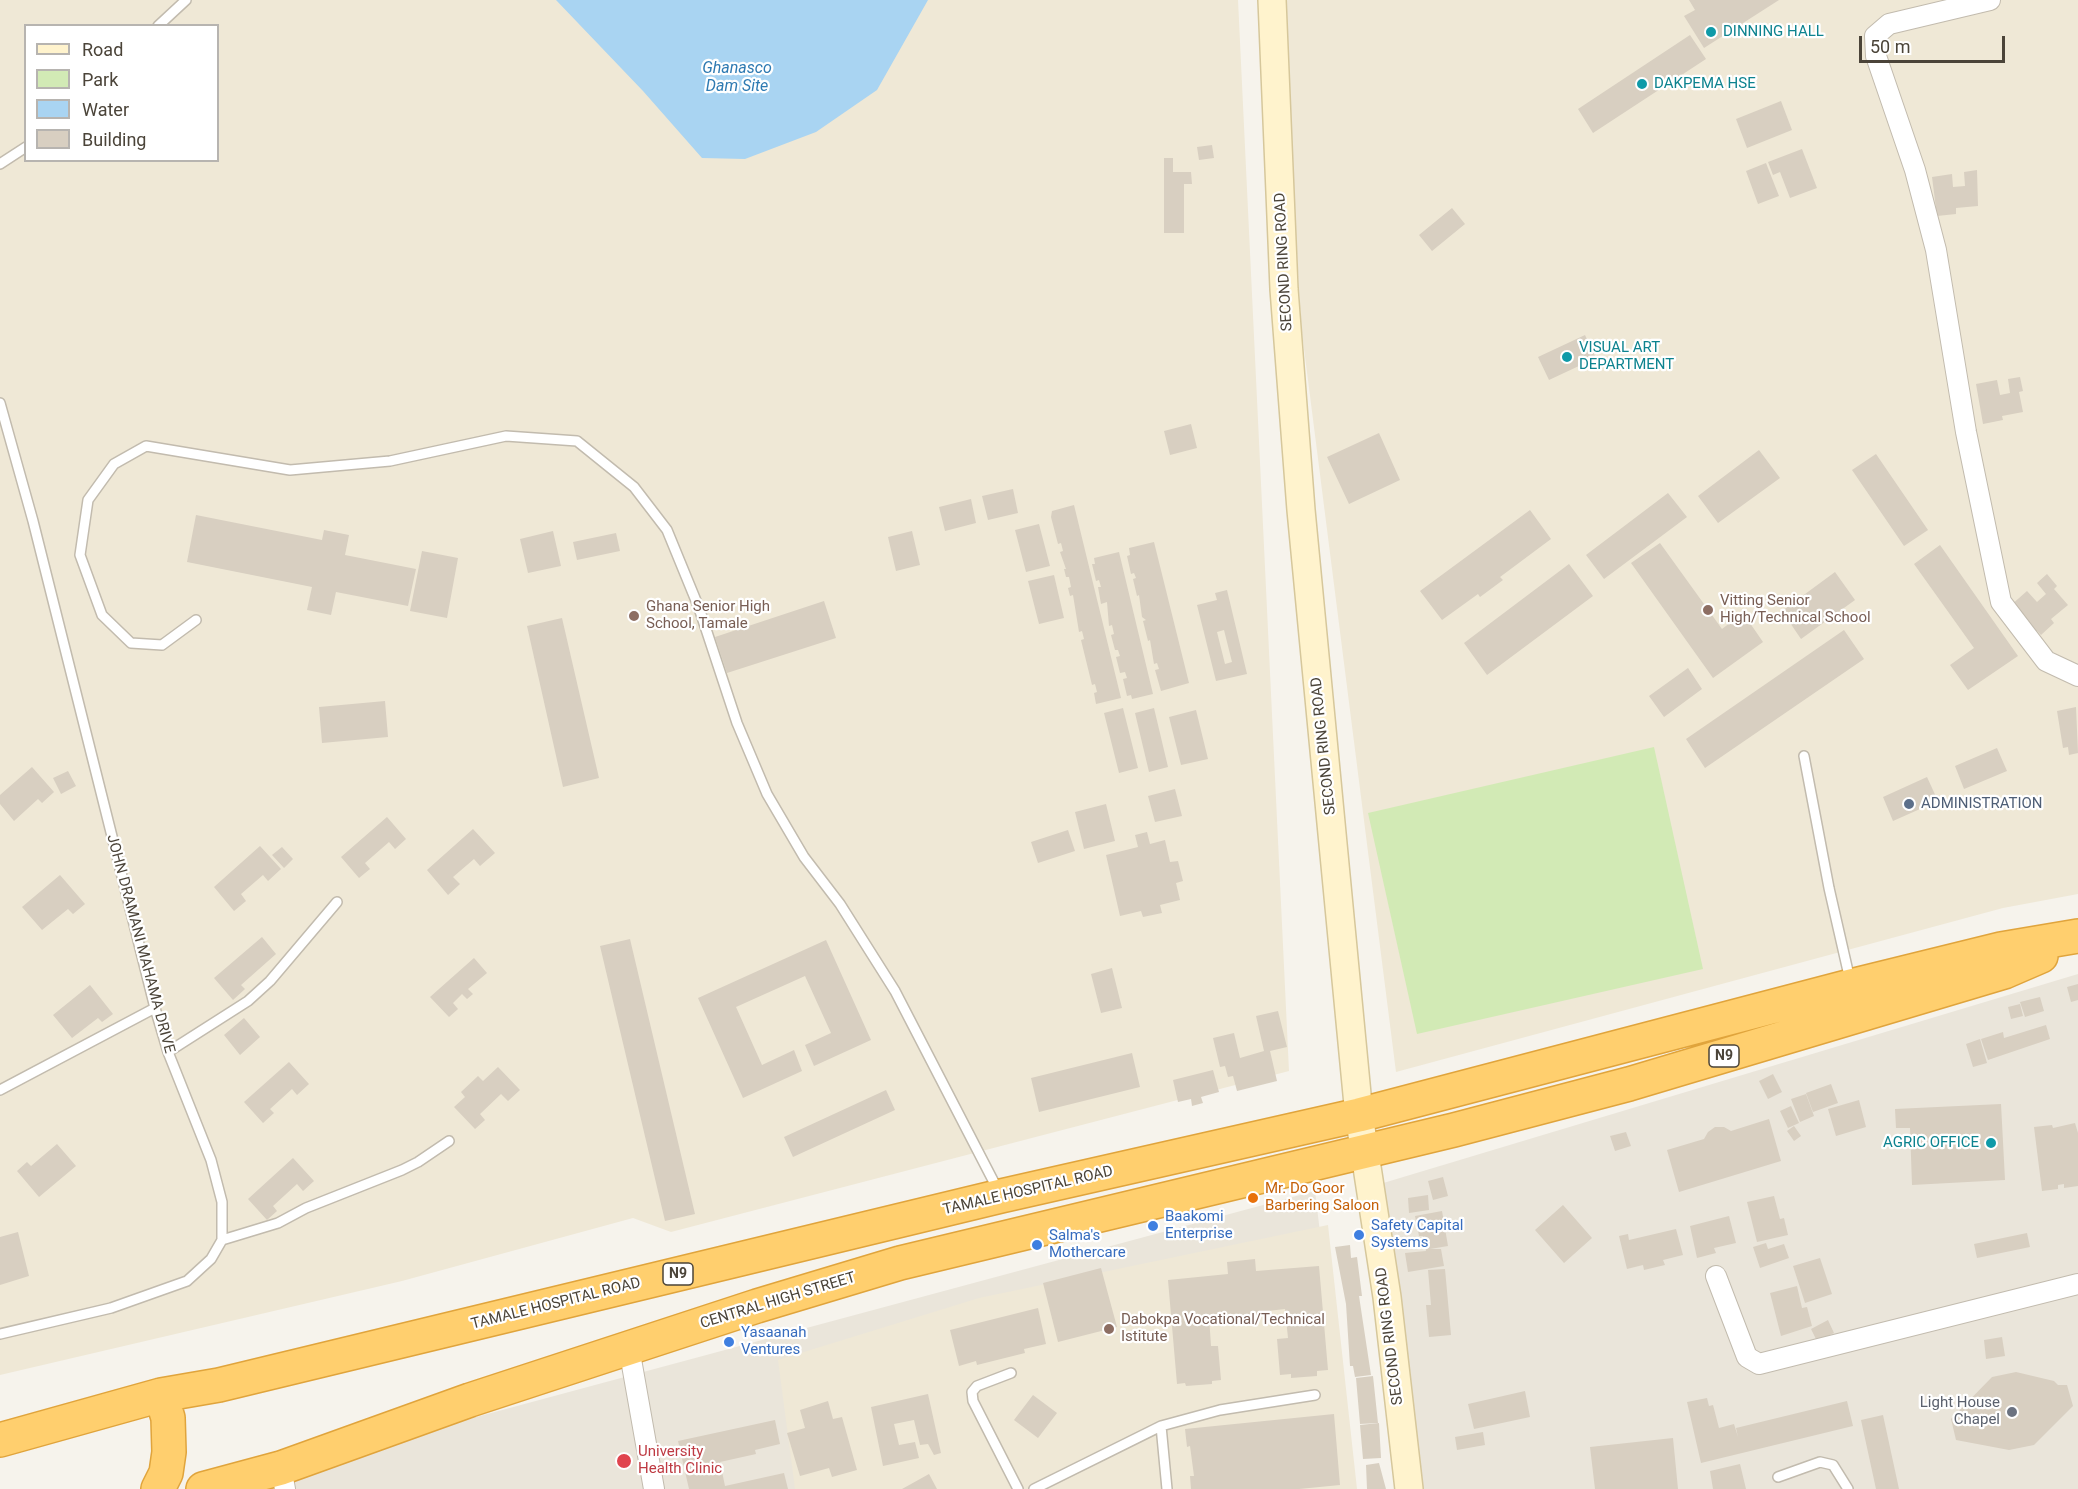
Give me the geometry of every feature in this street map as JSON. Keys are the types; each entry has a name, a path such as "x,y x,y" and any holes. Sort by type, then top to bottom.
{"highway":[{"name":"N9","path":"1359,1115 1851,986 2001,949 2078,937"},
{"name":"N9","path":"1364,1150 1454,1130 1776,1042 2004,972 2078,937"},
{"name":"TAMALE HOSPITAL ROAD","path":"0,1440 160,1395 219,1385 1001,1197 1359,1115"},
{"name":"CENTRAL HIGH STREET","path":"203,1489 283,1478 470,1400 900,1263 1364,1150"},
{"path":"158,1489 166,1473 169,1452 168,1418 160,1395"}],"street":[{"name":"SECOND RING ROAD","path":"1272,0 1284,289 1300,510 1359,1115 1387,1297 1409,1489"},
{"path":"1990,0 1889,24 1875,36 1876,56 1915,170 1936,250 1965,432 2001,602 2046,661 2078,676"},
{"path":"1716,1276 1747,1357 1759,1364 2078,1284"},
{"path":"629,1348 654,1489"}],"lane":[{"path":"160,24 186,0"},
{"path":"0,164 24,148"},
{"name":"JOHN DRAMANI MAHAMA DRIVE","path":"0,403 33,521 155,1008 168,1052 211,1161 222,1202 222,1240"},
{"path":"196,620 162,645 131,643 102,615 80,555 88,500 114,464 146,446 290,470 390,461 506,436 577,441 634,486 667,530 699,608 737,723 767,794 804,857 840,904 895,991 1001,1197"},
{"path":"1804,756 1829,888 1851,986"},
{"path":"168,1052 248,1001 270,981 337,902"},
{"path":"0,1090 155,1008"},
{"path":"0,1334 111,1308 187,1281 211,1259 222,1240 278,1223 306,1208 402,1170 418,1162 449,1140"},
{"path":"1011,1373 977,1386 972,1392 973,1401 982,1420 1018,1489"},
{"path":"1034,1489 1161,1426 1220,1410 1315,1395"},
{"path":"1161,1426 1167,1489"},
{"path":"1778,1477 1820,1462 1833,1465 1848,1489"}],"shaded area":[{"name":"Ghana Senior High School, Tamale","path":"0,0 1238,0 1289,1071 671,1232 633,1218 402,1281 0,1375"},
{"name":"Vitting Senior High/Technical School","path":"1283,0 2078,0 2078,894 2003,908 1396,1072 1301,325"},
{"path":"2078,974 2078,1489 1411,1489 1380,1184"},
{"name":"Dabokpa Vocational/Technical Istitute","path":"1315,1191 1351,1489 209,1489"},
{"name":"Dabokpa Vocational/Technical Istitute","path":"1328,1225 1357,1489 795,1489 778,1360 979,1298"}],"green space":[{"path":"1654,747 1703,969 1417,1034 1368,813"}],"water":[{"name":"Ghanasco Dam Site","path":"556,0 928,0 877,90 816,132 745,159 702,158 643,91"}],"building":[{"name":"DINNING HALL","path":"1689,0 1779,0 1704,48 1684,16 1695,10"},
{"name":"DAKPEMA HSE","path":"1690,35 1706,59 1593,133 1578,109"},
{"path":"1781,101 1792,130 1747,148 1736,119"},
{"path":"1212,145 1214,158 1199,160 1197,147"},
{"path":"1802,149 1817,188 1790,198 1780,172 1773,175 1768,162"},
{"path":"1164,158 1173,158 1173,172 1191,172 1192,184 1184,184 1184,233 1164,233"},
{"path":"1766,163 1779,196 1758,204 1746,171"},
{"path":"1977,170 1978,206 1956,208 1956,214 1937,216 1932,177 1952,174 1953,187 1965,186 1964,172"},
{"path":"1452,208 1465,224 1432,251 1419,235"},
{"name":"VISUAL ART DEPARTMENT","path":"1585,335 1596,358 1549,380 1538,357"},
{"path":"2020,377 2023,391 2019,392 2023,412 2002,416 2003,420 1983,424 1976,384 1997,380 2000,395 2010,393 2008,379"},
{"path":"1191,424 1197,448 1170,455 1164,431"},
{"path":"1379,433 1400,480 1349,504 1327,457"},
{"path":"1759,450 1780,478 1718,523 1698,496"},
{"path":"1876,454 1928,530 1904,546 1852,470"},
{"path":"1013,489 1018,513 988,520 982,496"},
{"path":"1668,493 1687,517 1604,579 1586,555"},
{"path":"971,499 976,523 945,531 939,507"},
{"path":"1074,505 1121,698 1096,704 1094,693 1097,692 1095,684 1092,685 1073,595 1070,596 1068,588 1071,587 1060,552 1063,551 1061,543 1058,544 1051,517 1052,511"},
{"path":"1530,510 1551,539 1500,577 1503,580 1480,597 1478,594 1442,620 1420,591"},
{"path":"196,515 322,540 324,530 349,535 345,555 416,569 408,606 336,592 331,615 307,610 312,587 187,562"},
{"path":"1039,524 1050,566 1026,572 1015,530"},
{"path":"553,531 561,566 528,573 520,539"},
{"path":"912,531 920,565 896,571 888,537"},
{"path":"616,533 620,551 577,560 573,542"},
{"path":"1154,542 1189,683 1161,691 1155,670 1159,669 1157,663 1154,664 1150,640 1148,641 1143,621 1146,620 1142,617 1139,595 1137,596 1133,579 1136,578 1134,573 1131,574 1127,556 1130,555 1129,548"},
{"path":"1660,543 1722,629 1743,613 1763,642 1713,678 1631,563"},
{"path":"1940,545 2018,656 1968,690 1950,665 1974,648 1914,564"},
{"path":"422,551 458,558 447,618 410,611"},
{"path":"1119,552 1153,694 1132,699 1131,695 1127,696 1123,679 1127,678 1125,672 1120,673 1116,657 1120,656 1118,650 1115,650 1111,635 1114,634 1112,625 1109,626 1107,602 1101,604 1098,587 1101,587 1099,580 1096,581 1092,564 1095,564 1094,558"},
{"path":"1569,564 1593,596 1487,675 1464,643"},
{"path":"1835,572 1855,600 1801,639 1782,611"},
{"path":"2047,574 2057,586 2054,589 2068,605 2051,619 2054,623 2041,635 2037,631 2034,634 2010,606 2027,591 2037,602 2046,594 2037,583"},
{"path":"1054,575 1064,618 1039,624 1028,581"},
{"path":"1227,590 1247,674 1216,681 1197,605 1217,600 1215,593","holes":["1224,630 1232,662 1225,664 1217,632"]},
{"path":"824,601 836,638 727,673 715,637"},
{"path":"562,618 599,778 563,787 527,626"},
{"path":"1844,630 1864,659 1705,768 1686,739"},
{"path":"1688,668 1702,689 1664,717 1649,696"},
{"path":"385,701 388,737 322,743 319,707"},
{"path":"2076,707 2078,753 2069,755 2068,747 2063,748 2057,711"},
{"path":"1123,708 1138,768 1119,773 1104,713"},
{"path":"1154,708 1168,767 1149,772 1135,713"},
{"path":"1196,710 1208,759 1181,765 1169,717"},
{"path":"1997,748 2007,771 1964,789 1955,766"},
{"path":"32,767 54,792 42,803 38,799 14,821 0,804 0,795"},
{"path":"68,771 76,786 61,794 53,778"},
{"path":"1927,777 1938,801 1893,821 1883,797"},
{"path":"1175,789 1182,816 1155,822 1148,796"},
{"path":"1106,804 1115,841 1084,849 1075,812"},
{"path":"387,817 406,839 395,849 389,842 365,863 370,869 359,878 341,857"},
{"path":"473,829 495,853 480,866 474,859 453,877 460,884 448,895 427,870"},
{"path":"1068,830 1075,851 1038,863 1031,842"},
{"path":"1147,832 1150,844 1165,840 1170,862 1178,861 1183,881 1176,883 1180,900 1160,905 1162,913 1143,917 1141,911 1120,916 1106,855 1138,847 1135,835"},
{"path":"260,846 281,869 268,881 263,875 241,894 246,901 234,911 214,887"},
{"path":"282,847 293,859 284,868 272,855"},
{"path":"60,875 85,904 73,914 68,909 42,930 22,907"},
{"path":"262,937 276,954 241,985 245,989 233,1000 214,978"},
{"path":"630,939 695,1214 665,1221 600,946"},
{"path":"826,940 871,1040 814,1066 805,1045 831,1033 805,976 736,1007 762,1065 794,1050 802,1071 743,1098 698,998"},
{"path":"474,958 487,973 468,989 473,994 467,999 462,994 453,1003 458,1009 449,1017 430,997"},
{"path":"1112,968 1122,1008 1101,1013 1091,974"},
{"path":"2078,984 2078,1000 2071,1002 2067,987"},
{"path":"90,985 113,1014 102,1022 98,1018 72,1038 53,1015"},
{"path":"2040,997 2044,1011 2025,1017 2020,1002"},
{"path":"2020,1004 2023,1016 2011,1019 2008,1007"},
{"path":"1278,1011 1287,1047 1270,1051 1277,1081 1237,1091 1233,1076 1228,1077 1225,1066 1220,1067 1213,1038 1234,1033 1240,1058 1264,1051 1256,1016"},
{"path":"244,1018 260,1037 240,1055 224,1035"},
{"path":"2046,1025 2050,1039 1988,1060 1981,1039 2003,1032 2004,1038"},
{"path":"1980,1039 1987,1063 1973,1067 1966,1044"},
{"path":"1132,1053 1140,1087 1039,1112 1031,1078"},
{"path":"289,1062 309,1084 297,1095 292,1089 270,1109 274,1113 263,1123 244,1102"},
{"path":"498,1067 520,1090 508,1101 501,1094 480,1114 485,1120 475,1129 454,1107 465,1097 461,1092 478,1076 483,1081"},
{"path":"1213,1070 1219,1092 1201,1097 1203,1103 1192,1106 1191,1099 1178,1102 1173,1080"},
{"path":"1773,1074 1782,1092 1768,1099 1759,1081"},
{"path":"1831,1084 1838,1103 1813,1112 1806,1093"},
{"path":"886,1090 895,1110 793,1157 784,1137"},
{"path":"1806,1094 1814,1116 1800,1122 1791,1099"},
{"path":"1859,1100 1866,1127 1836,1136 1828,1109"},
{"name":"AGRIC OFFICE","path":"2001,1104 2005,1180 1912,1185 1910,1128 1896,1128 1895,1109"},
{"path":"1791,1106 1799,1123 1788,1128 1780,1111"},
{"path":"1769,1119 1781,1161 1679,1192 1667,1150 1704,1139 1715,1127 1724,1127 1731,1131"},
{"path":"2075,1123 2078,1133 2078,1186 2064,1188 2064,1184 2058,1185 2058,1189 2042,1191 2034,1127 2052,1125 2053,1128"},
{"path":"1794,1126 1801,1136 1794,1141 1787,1131"},
{"path":"1626,1132 1631,1146 1615,1151 1610,1136"},
{"path":"57,1144 76,1166 39,1197 17,1171 27,1162 31,1166"},
{"path":"293,1158 314,1181 303,1191 297,1184 273,1206 277,1211 267,1220 248,1199"},
{"path":"1443,1177 1448,1196 1433,1200 1428,1181"},
{"path":"1428,1195 1429,1210 1409,1213 1408,1198"},
{"path":"1774,1196 1780,1219 1784,1218 1788,1235 1757,1242 1747,1202"},
{"path":"1563,1205 1592,1238 1564,1263 1535,1230"},
{"path":"1442,1211 1448,1246 1430,1249 1441,1249 1444,1266 1408,1272 1405,1253 1426,1251 1423,1236 1419,1236 1415,1216"},
{"path":"1729,1216 1736,1243 1714,1248 1716,1253 1697,1258 1690,1226"},
{"path":"1676,1229 1683,1255 1663,1260 1665,1265 1644,1270 1643,1265 1627,1269 1619,1236 1628,1234 1629,1240"},
{"path":"18,1232 29,1276 0,1285 0,1237"},
{"path":"2027,1233 2030,1247 1977,1258 1974,1244"},
{"path":"1766,1243 1768,1249 1784,1244 1789,1258 1760,1268 1753,1247"},
{"path":"1350,1245 1351,1258 1357,1257 1362,1296 1359,1296 1371,1375 1355,1377 1353,1366 1350,1366 1346,1304 1335,1247"},
{"path":"1820,1258 1832,1294 1805,1303 1793,1266"},
{"path":"1255,1259 1256,1271 1319,1266 1328,1370 1317,1371 1317,1376 1291,1378 1291,1374 1280,1375 1277,1339 1288,1338 1285,1309 1259,1312 1260,1321 1234,1324 1234,1314 1209,1316 1211,1346 1218,1346 1221,1380 1212,1381 1212,1384 1186,1386 1185,1383 1177,1384 1168,1280 1228,1274 1227,1262"},
{"path":"1101,1268 1117,1327 1058,1342 1043,1283"},
{"path":"1445,1269 1451,1335 1429,1337 1426,1305 1431,1305 1428,1270"},
{"path":"1797,1286 1802,1308 1807,1307 1812,1326 1781,1336 1770,1293"},
{"path":"1038,1308 1046,1344 1024,1349 1025,1353 977,1365 976,1361 959,1366 950,1330"},
{"path":"1828,1320 1834,1333 1817,1341 1811,1329"},
{"path":"2002,1337 2005,1356 1986,1359 1984,1340"},
{"name":"Light House Chapel","path":"2016,1372 2054,1381 2058,1385 2067,1385 2073,1406 2034,1445 2009,1450 1956,1440 1951,1419 1992,1377"},
{"path":"1373,1376 1378,1423 1360,1424 1356,1378"},
{"path":"1525,1391 1530,1417 1474,1429 1468,1404"},
{"path":"928,1394 941,1453 934,1455 928,1444 920,1445 914,1420 894,1424 899,1445 915,1442 919,1458 883,1466 871,1407"},
{"path":"1033,1395 1057,1413 1038,1438 1014,1420"},
{"path":"1707,1398 1709,1406 1713,1405 1719,1428 1734,1424 1738,1437 1736,1428 1847,1401 1853,1426 1701,1463 1687,1402"},
{"path":"828,1401 833,1419 842,1417 857,1470 832,1477 829,1468 800,1476 787,1433 805,1428 800,1410"},
{"path":"1334,1414 1340,1485 1299,1489 1191,1489 1190,1476 1194,1476 1185,1429"},
{"path":"1883,1415 1899,1489 1876,1489 1861,1420"},
{"path":"775,1420 780,1444 755,1450 756,1454 720,1462 725,1486 784,1473 788,1489 689,1489 678,1441"},
{"path":"1379,1423 1381,1458 1363,1459 1360,1425"},
{"path":"1483,1432 1485,1445 1457,1450 1455,1437"},
{"path":"1673,1438 1678,1489 1595,1489 1590,1447"},
{"path":"1379,1463 1386,1489 1367,1489 1366,1465"},
{"path":"1740,1464 1746,1489 1713,1489 1710,1471"},
{"path":"929,1474 937,1489 902,1489"}],"place":[{"name":"DINNING HALL","path":"1711,32"},
{"name":"DAKPEMA HSE","path":"1642,84"},
{"name":"VISUAL ART DEPARTMENT","path":"1567,357"},
{"name":"Vitting Senior High/Technical School","path":"1708,610"},
{"name":"Ghana Senior High School, Tamale","path":"634,616"},
{"name":"ADMINISTRATION","path":"1909,804"},
{"name":"AGRIC OFFICE","path":"1991,1143"},
{"name":"Mr. Do Goor Barbering Saloon","path":"1253,1198"},
{"name":"Baakomi Enterprise","path":"1153,1226"},
{"name":"Safety Capital Systems","path":"1359,1235"},
{"name":"Salma's Mothercare","path":"1037,1245"},
{"name":"Dabokpa Vocational/Technical Istitute","path":"1109,1329"},
{"name":"Yasaanah Ventures","path":"729,1342"},
{"name":"Light House Chapel","path":"2012,1412"},
{"name":"University Health Clinic","path":"624,1461"}]}
